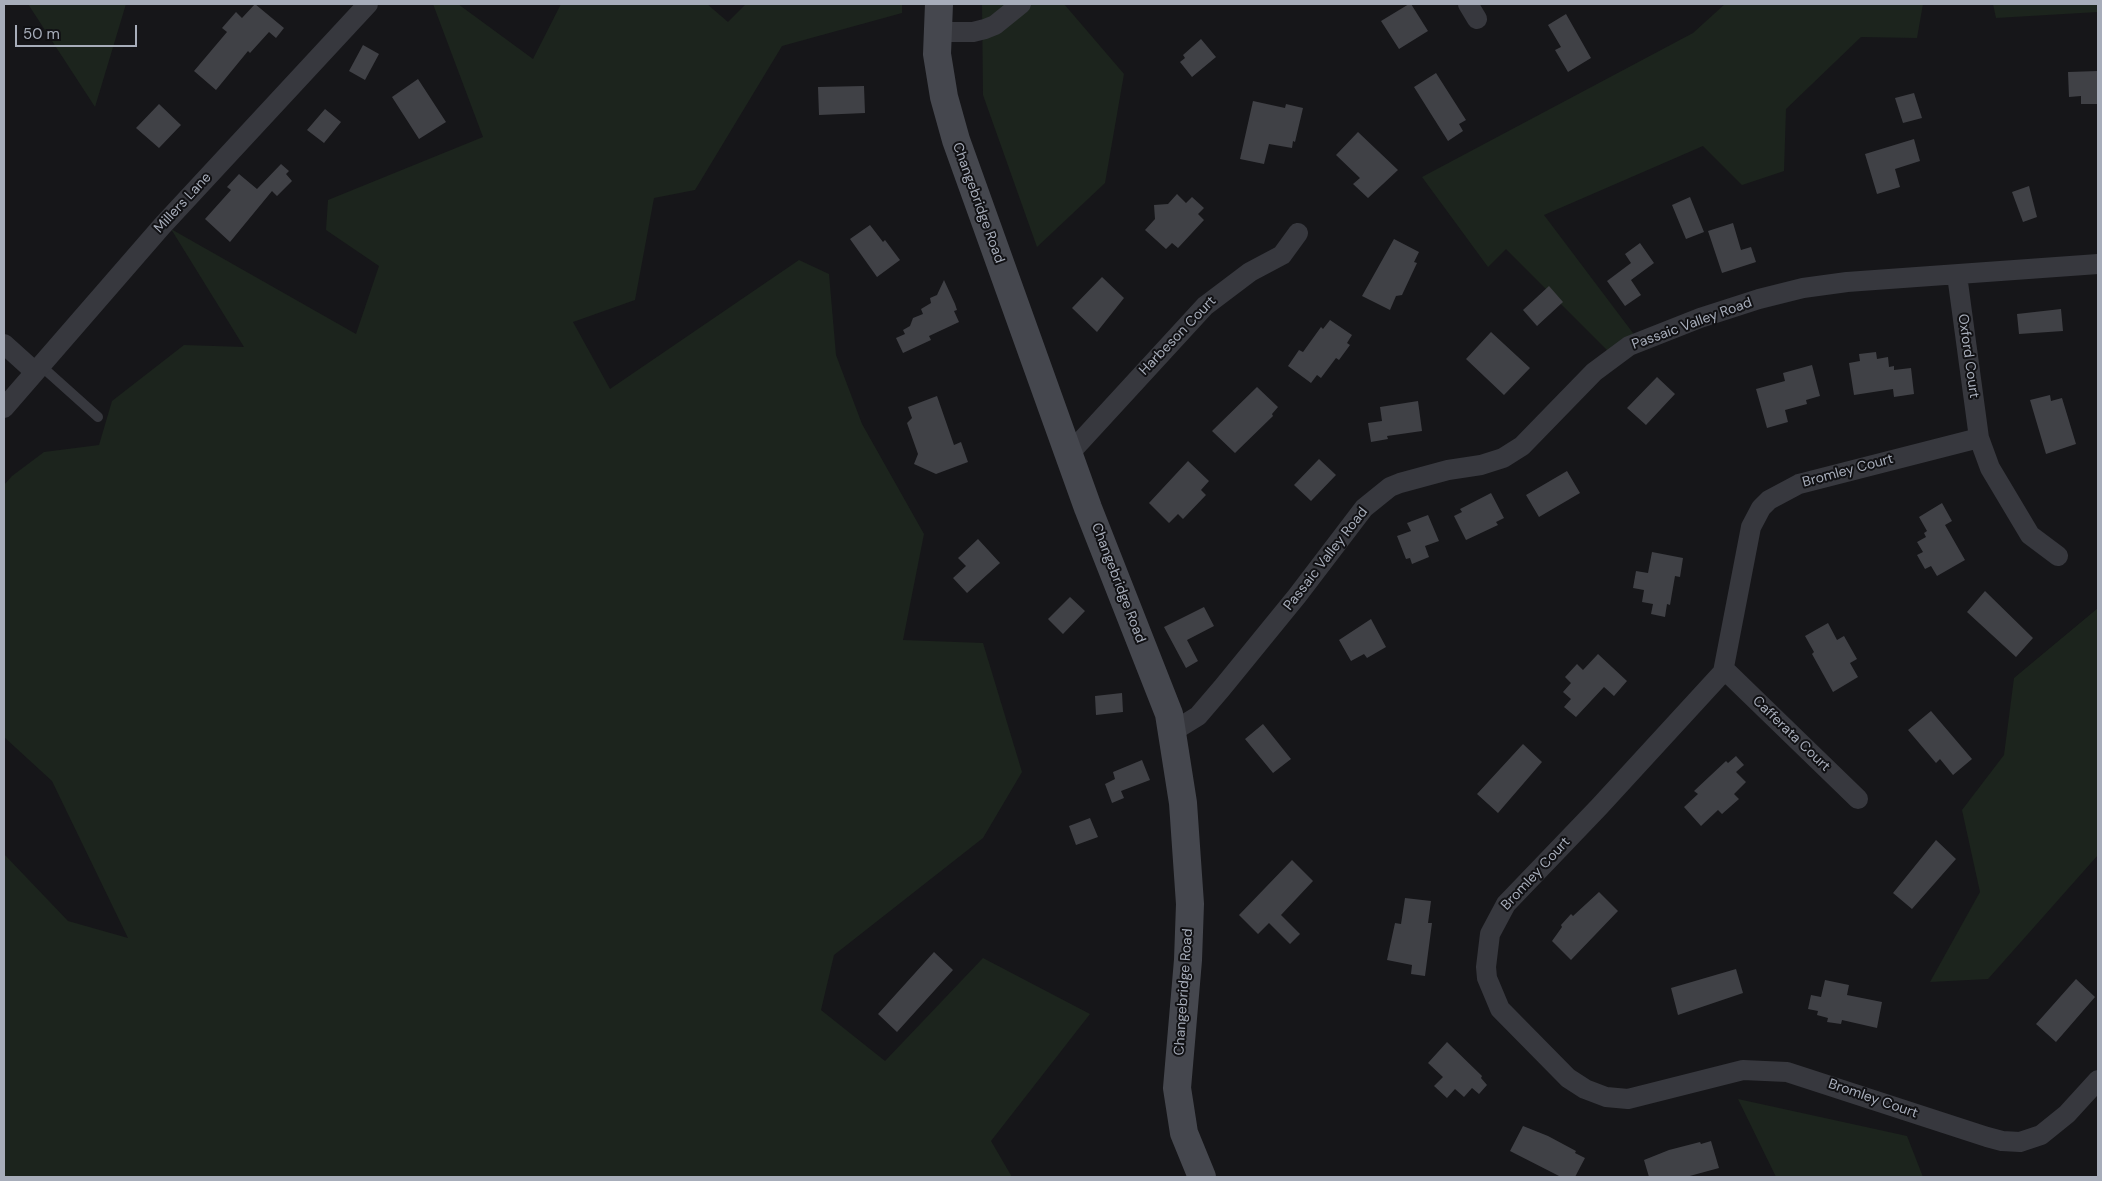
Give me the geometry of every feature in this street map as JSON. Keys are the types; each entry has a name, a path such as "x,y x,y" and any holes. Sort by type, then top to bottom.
{"main road":[{"name":"Changebridge Road","path":"939,4 937,54 944,97 956,140 1069,454 1169,714 1183,803 1190,904 1188,960 1177,1088 1184,1133 1202,1177"}],"street":[{"name":"Millers Lane","path":"4,408 162,226 368,4"},
{"path":"938,32 974,32 985,29 995,25 1020,4"},
{"name":"Harbeson Court","path":"1069,454 1205,306 1250,272 1282,256 1298,233"},
{"name":"Passaic Valley Road","path":"1172,732 1198,716 1222,688 1297,596 1364,508 1390,487 1400,483 1448,470 1481,465 1503,458 1522,446 1594,372 1629,346 1700,318 1759,299 1803,288 1847,282 2098,264"},
{"name":"Oxford Court","path":"1957,275 1979,438 1990,468 2030,535 2058,556"},
{"path":"4,344 37,368"},
{"name":"Bromley Court","path":"1979,438 1799,484 1769,500 1761,508 1751,527 1724,669 1707,692 1506,904 1490,934 1486,967 1490,989 1500,1009 1568,1078 1595,1094 1617,1099 1628,1099 1700,1083 1743,1070 1780,1071 1818,1080 1986,1137 2002,1141 2020,1142 2041,1135 2067,1114 2098,1080"},
{"name":"Cafferata Court","path":"1724,669 1858,799"}],"lane":[{"path":"37,368 98,417"}],"shaded area":[{"path":"28,4 126,4 95,107"},
{"path":"433,4 458,4 533,59 561,4 707,4 728,22 746,4 902,4 902,13 782,46 695,190 654,198 635,300 573,322 610,389 799,260 829,274 836,355 862,424 924,534 903,640 983,643 1022,772 983,838 834,955 821,1010 885,1061 983,958 1090,1014 991,1141 1012,1177 4,1177 4,854 68,921 128,938 52,781 4,737 4,485 12,476 44,452 99,445 112,401 184,345 244,347 171,229 356,334 379,266 326,230 328,200 483,137"},
{"path":"982,4 1064,4 1124,74 1105,183 1037,247 983,95"},
{"path":"1725,4 1923,4 1917,38 1861,37 1786,109 1784,171 1742,185 1703,146 1544,215 1639,341 1614,357 1506,249 1488,267 1422,177 1693,33"},
{"path":"1993,4 2098,4 2098,12 1996,18"},
{"path":"2098,608 2098,855 1988,979 1930,982 1980,892 1962,810 2004,755 2014,678"},
{"path":"1738,1099 1907,1136 1923,1177 1776,1177"}],"building":[{"path":"255,4 284,28 276,38 269,32 250,53 248,51 216,90 194,71 227,32 222,28 236,12 242,18"},
{"path":"1411,4 1428,31 1399,49 1381,21"},
{"path":"1566,14 1591,58 1568,72 1555,50 1561,47 1548,25"},
{"path":"1201,39 1216,57 1192,77 1180,62 1185,58 1183,55"},
{"path":"363,45 379,54 365,80 349,71"},
{"path":"2098,71 2098,104 2081,104 2081,96 2069,97 2068,72"},
{"path":"1436,73 1466,120 1459,124 1463,131 1448,141 1414,87"},
{"path":"418,79 446,122 419,139 392,97"},
{"path":"864,86 865,113 819,115 818,87"},
{"path":"1914,93 1922,118 1903,123 1895,98"},
{"path":"1253,101 1285,108 1286,104 1303,108 1292,148 1269,144 1264,164 1240,159"},
{"path":"159,104 181,125 159,148 136,128"},
{"path":"325,109 341,122 324,143 307,130"},
{"path":"1358,132 1398,170 1368,198 1353,184 1360,178 1336,155"},
{"path":"1914,139 1920,161 1895,169 1900,187 1877,194 1865,154"},
{"path":"281,164 289,171 286,174 292,181 277,196 272,191 230,242 205,219 231,190 227,187 239,174 257,189"},
{"path":"2029,186 2037,217 2023,222 2012,192"},
{"path":"1177,194 1186,203 1192,197 1204,208 1198,214 1204,220 1178,248 1172,243 1166,249 1145,230 1155,219 1154,205 1168,204"},
{"path":"1690,197 1704,232 1686,239 1672,205"},
{"path":"1733,223 1741,250 1751,247 1756,262 1722,273 1708,231"},
{"path":"870,225 883,242 885,240 900,260 877,277 850,239"},
{"path":"1394,239 1419,252 1414,262 1417,263 1402,295 1396,296 1390,310 1362,296"},
{"path":"1640,243 1654,263 1631,280 1641,295 1625,306 1607,281 1631,263 1625,254"},
{"path":"1102,277 1124,298 1097,332 1072,308"},
{"path":"944,280 955,304 957,310 954,311 959,322 929,336 931,340 903,353 896,338 905,334 903,330 910,326 913,318 923,314 921,309 931,303 930,298 937,295"},
{"path":"1549,286 1563,302 1537,326 1523,310"},
{"path":"2061,309 2063,331 2019,334 2017,314"},
{"path":"1330,320 1352,335 1347,343 1350,345 1339,360 1336,358 1321,378 1317,375 1311,383 1288,366 1299,350 1303,352 1321,327 1323,329"},
{"path":"1491,332 1530,368 1504,395 1466,359"},
{"path":"1876,352 1877,359 1888,357 1889,367 1894,366 1894,370 1911,368 1914,394 1894,397 1893,389 1854,395 1849,363 1860,361 1859,354"},
{"path":"1812,365 1820,396 1806,400 1807,404 1785,410 1788,422 1767,428 1756,389 1785,381 1783,373"},
{"path":"1657,377 1675,394 1646,425 1627,408"},
{"path":"1257,387 1278,407 1272,414 1273,416 1235,453 1212,431"},
{"path":"2050,395 2051,401 2062,398 2076,444 2046,454 2030,400"},
{"path":"937,396 954,445 961,442 968,462 936,474 914,464 918,454 907,423 912,418 908,407"},
{"path":"1418,401 1422,431 1387,436 1388,439 1371,442 1368,423 1382,421 1380,407"},
{"path":"1319,459 1336,475 1311,501 1294,485"},
{"path":"1188,461 1209,481 1201,490 1206,495 1183,519 1178,514 1169,523 1149,503"},
{"path":"1567,471 1580,493 1539,517 1526,495"},
{"path":"1491,493 1504,518 1496,522 1498,525 1466,540 1454,516 1462,512 1460,509"},
{"path":"1942,503 1952,521 1945,525 1965,560 1937,576 1931,566 1925,569 1917,555 1923,552 1917,542 1926,537 1924,533 1927,531 1919,517"},
{"path":"1428,515 1439,541 1425,546 1429,557 1412,564 1410,558 1406,559 1397,536 1411,531 1407,523"},
{"path":"978,539 1000,563 967,593 953,578 966,566 958,558"},
{"path":"1652,552 1683,558 1680,577 1675,576 1670,605 1667,604 1665,617 1651,614 1653,604 1642,602 1644,590 1633,588 1636,571 1648,573"},
{"path":"1985,591 2033,638 2016,657 1967,612"},
{"path":"1070,597 1085,611 1063,634 1048,619"},
{"path":"1204,607 1214,626 1187,640 1198,661 1186,668 1164,627"},
{"path":"1371,619 1386,647 1367,658 1364,654 1351,661 1339,640"},
{"path":"1828,623 1837,640 1844,636 1857,659 1850,663 1858,677 1833,692 1812,654 1814,652 1805,636"},
{"path":"1598,654 1627,681 1614,696 1604,687 1576,717 1564,707 1571,699 1563,692 1571,683 1565,677 1577,664 1583,670"},
{"path":"1122,693 1123,712 1096,715 1095,696"},
{"path":"1931,711 1972,759 1953,775 1940,759 1936,763 1908,730"},
{"path":"1263,724 1291,759 1273,773 1245,739"},
{"path":"1523,744 1542,762 1498,813 1477,794"},
{"path":"1736,756 1744,765 1736,772 1746,782 1734,794 1739,799 1722,814 1718,810 1701,826 1684,807 1698,794 1694,791 1726,761 1728,763"},
{"path":"1142,760 1150,780 1121,791 1124,798 1112,803 1105,784 1115,779 1113,772"},
{"path":"1090,818 1098,837 1076,845 1069,826"},
{"path":"1936,840 1956,859 1912,909 1893,893"},
{"path":"1292,860 1313,881 1281,915 1300,934 1290,944 1269,923 1258,934 1239,915"},
{"path":"1599,892 1618,911 1571,960 1552,941 1562,927 1561,925 1571,914 1573,916"},
{"path":"1405,898 1431,901 1428,923 1432,923 1425,976 1411,974 1412,965 1387,960 1395,923 1401,924"},
{"path":"934,952 953,970 897,1032 878,1014"},
{"path":"1736,969 1743,993 1678,1015 1671,988"},
{"path":"2076,979 2095,997 2056,1042 2036,1024"},
{"path":"1825,980 1849,985 1847,995 1882,1002 1877,1028 1842,1020 1841,1024 1827,1022 1828,1018 1817,1015 1818,1011 1808,1009 1811,995 1821,997"},
{"path":"1447,1042 1482,1076 1481,1078 1487,1085 1479,1094 1472,1088 1464,1097 1455,1089 1447,1098 1434,1086 1443,1077 1428,1063"},
{"path":"1523,1126 1548,1136 1585,1158 1575,1177 1561,1177 1510,1151"},
{"path":"1711,1141 1719,1168 1686,1177 1649,1177 1644,1160 1669,1150"}]}
